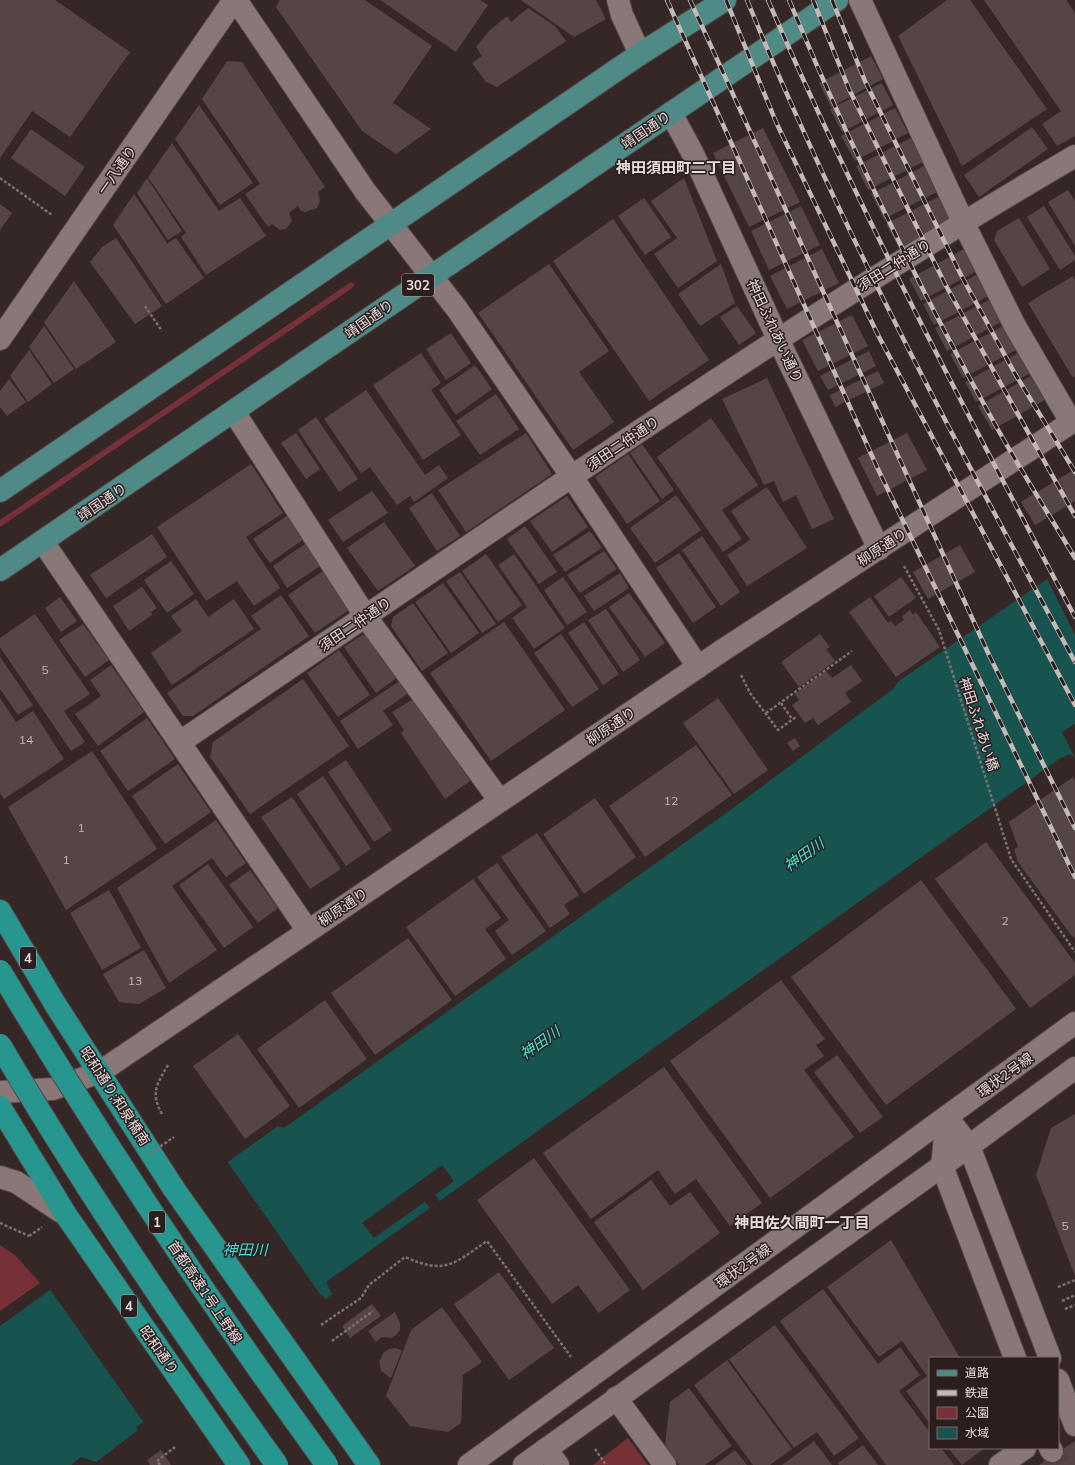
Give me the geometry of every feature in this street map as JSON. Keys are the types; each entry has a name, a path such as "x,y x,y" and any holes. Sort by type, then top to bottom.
{"highway":[{"name":"昭和通り;和泉橋南","path":"0,911 55,1004 174,1189 369,1465"},
{"name":"首都高速1号上野線","path":"0,971 53,1059 145,1205 228,1326 327,1465"},
{"path":"0,1045 112,1227 195,1350 277,1465"},
{"name":"4","path":"0,1107 66,1216"},
{"name":"昭和通り","path":"66,1216 192,1397 232,1461"}],"main road":[{"path":"0,491 640,54 725,0"},
{"name":"靖国通り","path":"0,570 837,0"}],"street":[{"path":"235,0 389,224 457,309 572,477 698,667"},
{"name":"一八通り","path":"0,339 235,0"},
{"path":"618,0 622,15 640,54"},
{"path":"860,0 963,222 1015,326 1073,421"},
{"name":"神田ふれあい通り","path":"671,113 693,154 778,339 879,549"},
{"name":"須田二仲通り","path":"180,742 778,339 963,222 1075,156"},
{"path":"234,412 366,617 500,801"},
{"name":"柳原通り","path":"0,1092 53,1088 100,1072 698,667 1073,421"},
{"path":"43,542 308,931"},
{"name":"環状2号線","path":"468,1465 1075,1023"},
{"path":"524,1465 552,1457 616,1398 942,1166 1075,1068"},
{"path":"947,1117 969,1146 1050,1357"},
{"path":"947,1117 942,1166 1016,1357"},
{"path":"0,1177 16,1182 66,1216"},
{"path":"1059,1383 1075,1425"},
{"path":"616,1398 666,1465"},
{"path":"1000,1465 1024,1449"}],"path":[{"path":"0,178 75,231"},
{"path":"145,306 162,331"},
{"name":"神田ふれあい橋","path":"904,566 939,630 1011,859 1075,952"},
{"path":"766,713 852,651"},
{"path":"741,675 750,693 778,730 796,717"},
{"path":"781,702 792,719"},
{"path":"164,1118 158,1106 155,1093 158,1082 168,1065"},
{"path":"171,1131 174,1137"},
{"path":"0,1223 29,1236"},
{"path":"321,1325 361,1298 369,1285 405,1257 422,1264 436,1267 452,1264 486,1241 571,1357"},
{"path":"1058,1287 1075,1280"},
{"path":"1062,1301 1075,1295"},
{"path":"1065,1309 1075,1305"},
{"path":"332,1341 373,1311"},
{"path":"592,1446 606,1465"},
{"path":"160,1465 157,1461 175,1447"}],"green space":[{"path":"351,282 355,284 351,289 0,527 0,520"},
{"path":"0,1245 16,1256 40,1283 0,1311"},
{"path":"628,1438 648,1465 593,1465"}],"water":[{"name":"神田川","path":"1075,560 1075,724 1062,732 1075,758 1069,754 1059,759 326,1282 332,1294 326,1299 322,1295 136,1427 138,1430 96,1462 81,1457 71,1465 0,1465 0,1326 278,1126 284,1128 736,806 893,689 899,681"}],"pier":[{"path":"1075,558 1075,635 1046,577"},
{"path":"227,1161 325,1301 322,1298 144,1423 49,1288"},
{"path":"442,1165 454,1181 435,1195 441,1203 431,1210 425,1202 374,1238 362,1223"}],"building":[{"path":"0,0 55,0 130,52 70,137 32,111 0,158"},
{"path":"280,0 365,0 432,46 393,103 431,129 396,154 362,131 276,7"},
{"path":"380,0 480,0 488,5 456,52"},
{"path":"521,0 596,0 606,19 574,37"},
{"path":"947,0 970,0 1047,109 962,166 898,36"},
{"path":"984,0 1066,0 1075,13 1075,136 1057,146 1042,124 1061,111"},
{"path":"528,8 555,26 566,41 497,87 486,82 472,63 482,56 476,47 490,30 507,16 511,22"},
{"path":"871,56 883,79 831,107 819,83"},
{"path":"227,61 242,62 325,187 318,192 320,201 317,208 305,212 300,210 298,206 289,213 292,221 286,229 280,230 272,224 268,227 245,194 260,184 202,99"},
{"path":"882,83 893,105 842,132 830,109"},
{"path":"199,105 253,183 220,205 175,139"},
{"path":"895,108 908,133 855,161 841,136"},
{"path":"1032,127 1048,149 979,197 964,175"},
{"path":"763,128 800,202 749,227 713,153"},
{"path":"31,129 85,167 65,196 11,158"},
{"path":"911,138 923,162 868,190 856,166"},
{"path":"172,143 219,211 240,198 266,236 206,275 181,237 186,233 148,177"},
{"path":"924,166 937,192 884,219 871,194"},
{"path":"147,178 182,231 168,240 137,193"},
{"path":"684,178 717,261 678,288 654,254 677,238 651,201"},
{"path":"1068,190 1075,201 1075,246 1048,202"},
{"path":"134,194 167,243 163,246 176,238 204,278 166,304 113,225"},
{"path":"938,197 951,220 899,248 886,224"},
{"path":"644,198 671,237 645,255 618,216"},
{"path":"0,204 12,213 0,230"},
{"path":"801,206 820,245 769,270 751,231"},
{"path":"1044,206 1075,256 1075,260 1060,270 1027,217"},
{"path":"1019,218 1050,269 1022,287 994,240 997,231"},
{"path":"613,219 709,360 649,401 553,261"},
{"path":"116,238 162,306 135,324 90,262 102,247"},
{"path":"822,249 839,283 787,309 770,276"},
{"path":"964,249 975,272 921,301 909,279"},
{"path":"549,264 609,351 579,372 614,422 573,450 478,313"},
{"path":"721,264 735,303 700,326 678,294"},
{"path":"976,275 988,296 934,325 923,304"},
{"path":"1073,276 1075,280 1075,376 1073,378 1028,303"},
{"path":"74,281 116,342 76,369 44,323"},
{"path":"989,300 1001,322 947,351 935,328"},
{"path":"737,306 756,333 739,345 720,317"},
{"path":"852,315 868,346 818,371 802,340"},
{"path":"44,326 74,369 54,383 29,347"},
{"path":"1003,326 1016,350 963,378 950,354"},
{"path":"451,333 471,363 446,380 426,349"},
{"path":"29,350 52,384 28,402 10,376"},
{"path":"869,351 876,366 828,390 820,376"},
{"path":"421,353 441,383 431,390 461,435 423,460 373,385"},
{"path":"1018,353 1029,374 976,402 965,382"},
{"path":"475,365 492,389 456,415 439,390"},
{"path":"878,371 884,383 835,407 830,395"},
{"path":"1031,376 1045,400 992,430 978,406"},
{"path":"767,378 834,519 812,529 796,495 783,502 774,481 764,485 722,399"},
{"path":"9,379 26,402 7,416 0,407 0,391"},
{"path":"366,390 425,475 439,465 448,478 414,502 410,496 397,505 370,467 361,473 324,419"},
{"path":"496,394 519,429 480,455 456,421"},
{"path":"316,417 358,479 339,492 298,430"},
{"path":"711,418 758,485 722,510 742,539 723,552 657,457"},
{"path":"296,433 320,469 306,479 281,443"},
{"path":"526,433 552,474 466,532 438,490"},
{"path":"907,433 927,470 877,496 858,458"},
{"path":"642,444 674,490 662,499 630,453"},
{"path":"628,454 660,501 627,524 595,477"},
{"path":"251,464 283,513 246,537 280,588 254,606 237,581 206,601 157,527"},
{"path":"1075,469 1075,501 1035,525 1021,502"},
{"path":"767,487 807,548 747,586 727,555 750,540 731,511"},
{"path":"372,491 388,513 343,542 328,520"},
{"path":"432,493 460,536 437,551 409,508"},
{"path":"676,495 701,530 655,563 630,528"},
{"path":"567,496 588,527 552,552 530,521"},
{"path":"288,515 304,539 270,563 253,539"},
{"path":"384,522 415,566 378,591 347,548"},
{"path":"525,526 557,572 539,584 507,539"},
{"path":"590,531 602,548 565,572 553,555"},
{"path":"152,534 167,557 106,598 90,575"},
{"path":"702,536 740,592 721,606 682,550"},
{"path":"308,542 323,564 287,588 273,566"},
{"path":"960,545 975,572 928,599 913,572"},
{"path":"604,551 617,569 580,593 567,575"},
{"path":"679,553 716,607 693,623 656,568"},
{"path":"486,554 522,605 498,622 462,571"},
{"path":"514,554 565,628 534,649 512,618 527,607 498,565"},
{"path":"171,561 194,594 167,613 144,580"},
{"path":"323,571 349,610 315,633 288,595"},
{"path":"460,572 496,624 482,633 446,581"},
{"path":"620,573 629,588 594,611 584,596"},
{"path":"563,577 587,612 567,625 544,590"},
{"path":"901,577 916,598 889,617 874,596"},
{"path":"443,583 479,633 451,653 415,602"},
{"path":"142,587 157,608 151,612 152,615 129,631 113,606"},
{"path":"629,593 665,643 645,657 609,607"},
{"path":"281,595 309,636 193,716 183,716 167,693 261,629 251,616"},
{"path":"60,597 77,621 61,632 45,608"},
{"path":"870,597 888,623 891,621 895,626 904,620 902,616 910,610 913,615 916,612 940,647 896,677 849,612"},
{"path":"196,599 208,617 234,599 254,629 172,685 151,653 182,631 171,616"},
{"path":"413,603 448,653 422,671 391,626 393,617"},
{"path":"606,609 640,660 623,672 588,620"},
{"path":"35,614 90,694 64,711 85,742 71,751 0,647 0,638"},
{"path":"504,622 565,710 491,761 430,673"},
{"path":"584,622 619,674 603,685 568,633"},
{"path":"83,624 109,660 85,677 59,640"},
{"path":"561,634 599,689 572,707 534,653"},
{"path":"820,634 830,647 826,649 835,661 799,687 781,662"},
{"path":"362,635 378,638 402,674 376,693 344,647"},
{"path":"339,650 370,695 338,717 307,673"},
{"path":"0,657 33,705 18,715 0,689"},
{"path":"111,665 144,712 98,746 75,714 101,696 90,680"},
{"path":"851,665 862,681 845,693 851,702 818,725 813,718 805,723 792,705 799,700 795,694 826,671 832,678"},
{"path":"404,678 413,690 383,711 393,725 358,749 340,721"},
{"path":"303,679 349,746 250,814 210,757 213,742"},
{"path":"0,698 16,722 33,711 64,759 4,799 0,793"},
{"path":"415,698 470,781 445,799 401,733 404,730 392,712"},
{"path":"718,698 768,770 734,794 683,723"},
{"path":"147,718 175,759 128,791 100,751"},
{"path":"795,738 800,746 793,751 787,743"},
{"path":"696,745 732,795 645,857 609,806"},
{"path":"92,751 157,849 66,910 8,807"},
{"path":"346,760 392,830 374,842 328,772"},
{"path":"178,764 211,812 165,844 132,796"},
{"path":"323,776 371,849 346,866 297,794"},
{"path":"1073,777 1075,781 1075,938 1071,935 1018,862 1014,849 1018,847 1009,822"},
{"path":"292,797 341,869 310,889 261,817"},
{"path":"595,798 636,857 584,894 543,834"},
{"path":"216,820 246,863 226,877 212,858 172,886 217,950 169,983 117,888"},
{"path":"537,833 579,895 564,905 570,914 550,928 501,857"},
{"path":"986,842 1075,963 1075,975 1030,1008 935,879"},
{"path":"497,863 546,931 512,955 495,931 509,920 477,877"},
{"path":"208,864 253,927 224,948 179,885"},
{"path":"250,870 278,908 258,923 229,885"},
{"path":"473,879 501,918 485,929 506,959 455,996 406,927"},
{"path":"921,880 1016,1009 886,1105 791,977"},
{"path":"109,890 141,948 102,970 70,913"},
{"path":"408,938 452,1000 375,1055 331,993"},
{"path":"144,950 166,988 139,1004 119,1002 103,974"},
{"path":"781,980 825,1039 816,1045 824,1056 804,1070 854,1137 770,1198 670,1061"},
{"path":"325,1000 367,1059 299,1108 257,1049"},
{"path":"238,1034 290,1106 245,1139 193,1066"},
{"path":"837,1055 883,1117 860,1133 814,1072"},
{"path":"664,1067 762,1203 730,1226 696,1179 675,1194 658,1170 591,1219 543,1153"},
{"path":"1075,1114 1075,1276 1036,1175 1051,1128"},
{"path":"534,1158 630,1290 599,1313 578,1285 552,1304 477,1200"},
{"path":"651,1180 670,1206 690,1192 720,1233 643,1290 594,1222"},
{"path":"891,1240 959,1357 929,1357 929,1423 906,1391 927,1376 902,1341 879,1357 827,1287"},
{"path":"499,1272 554,1348 509,1380 454,1304"},
{"path":"823,1289 878,1364 900,1347 920,1375 899,1391 929,1432 929,1449 942,1449 954,1465 886,1465 780,1321"},
{"path":"372,1304 381,1316 350,1338 342,1326"},
{"path":"442,1307 482,1362 463,1375 461,1423 448,1432 410,1426 386,1396 411,1330"},
{"path":"395,1312 400,1323 400,1330 391,1338 382,1337 376,1342 368,1331"},
{"path":"775,1325 859,1438 834,1456 817,1432 794,1448 729,1359"},
{"path":"395,1348 402,1350 391,1378 381,1371 379,1362 384,1352"},
{"path":"727,1360 792,1449 770,1465 753,1465 694,1385"},
{"path":"689,1388 732,1446 705,1465 679,1465 665,1445 670,1402"},
{"path":"814,1441 832,1465 782,1465"},
{"path":"1075,1441 1075,1465 1039,1465"},
{"path":"863,1445 878,1465 839,1465 838,1463"},
{"path":"949,1449 984,1449 962,1465"},
{"path":"161,1450 171,1465 150,1465 147,1460"},
{"path":"735,1450 747,1465 715,1465"}],"tunnel":[{"path":"1052,1451 1058,1465"}],"railway":[{"path":"667,0 877,467 1075,877"},
{"path":"690,0 989,655 1075,828"},
{"path":"726,0 776,122 878,335 1075,705"},
{"path":"747,0 821,169 902,336 987,500 1075,662"},
{"path":"768,0 839,157 915,312 1075,617"},
{"path":"789,0 859,159 936,315 1001,435 1075,558"},
{"path":"813,0 849,89 945,284 1075,516"},
{"path":"832,0 865,81 961,275 1014,372 1075,472"}],"district":[{"name":"神田須田町二丁目","path":"676,168"},
{"name":"神田佐久間町一丁目","path":"802,1223"}]}
